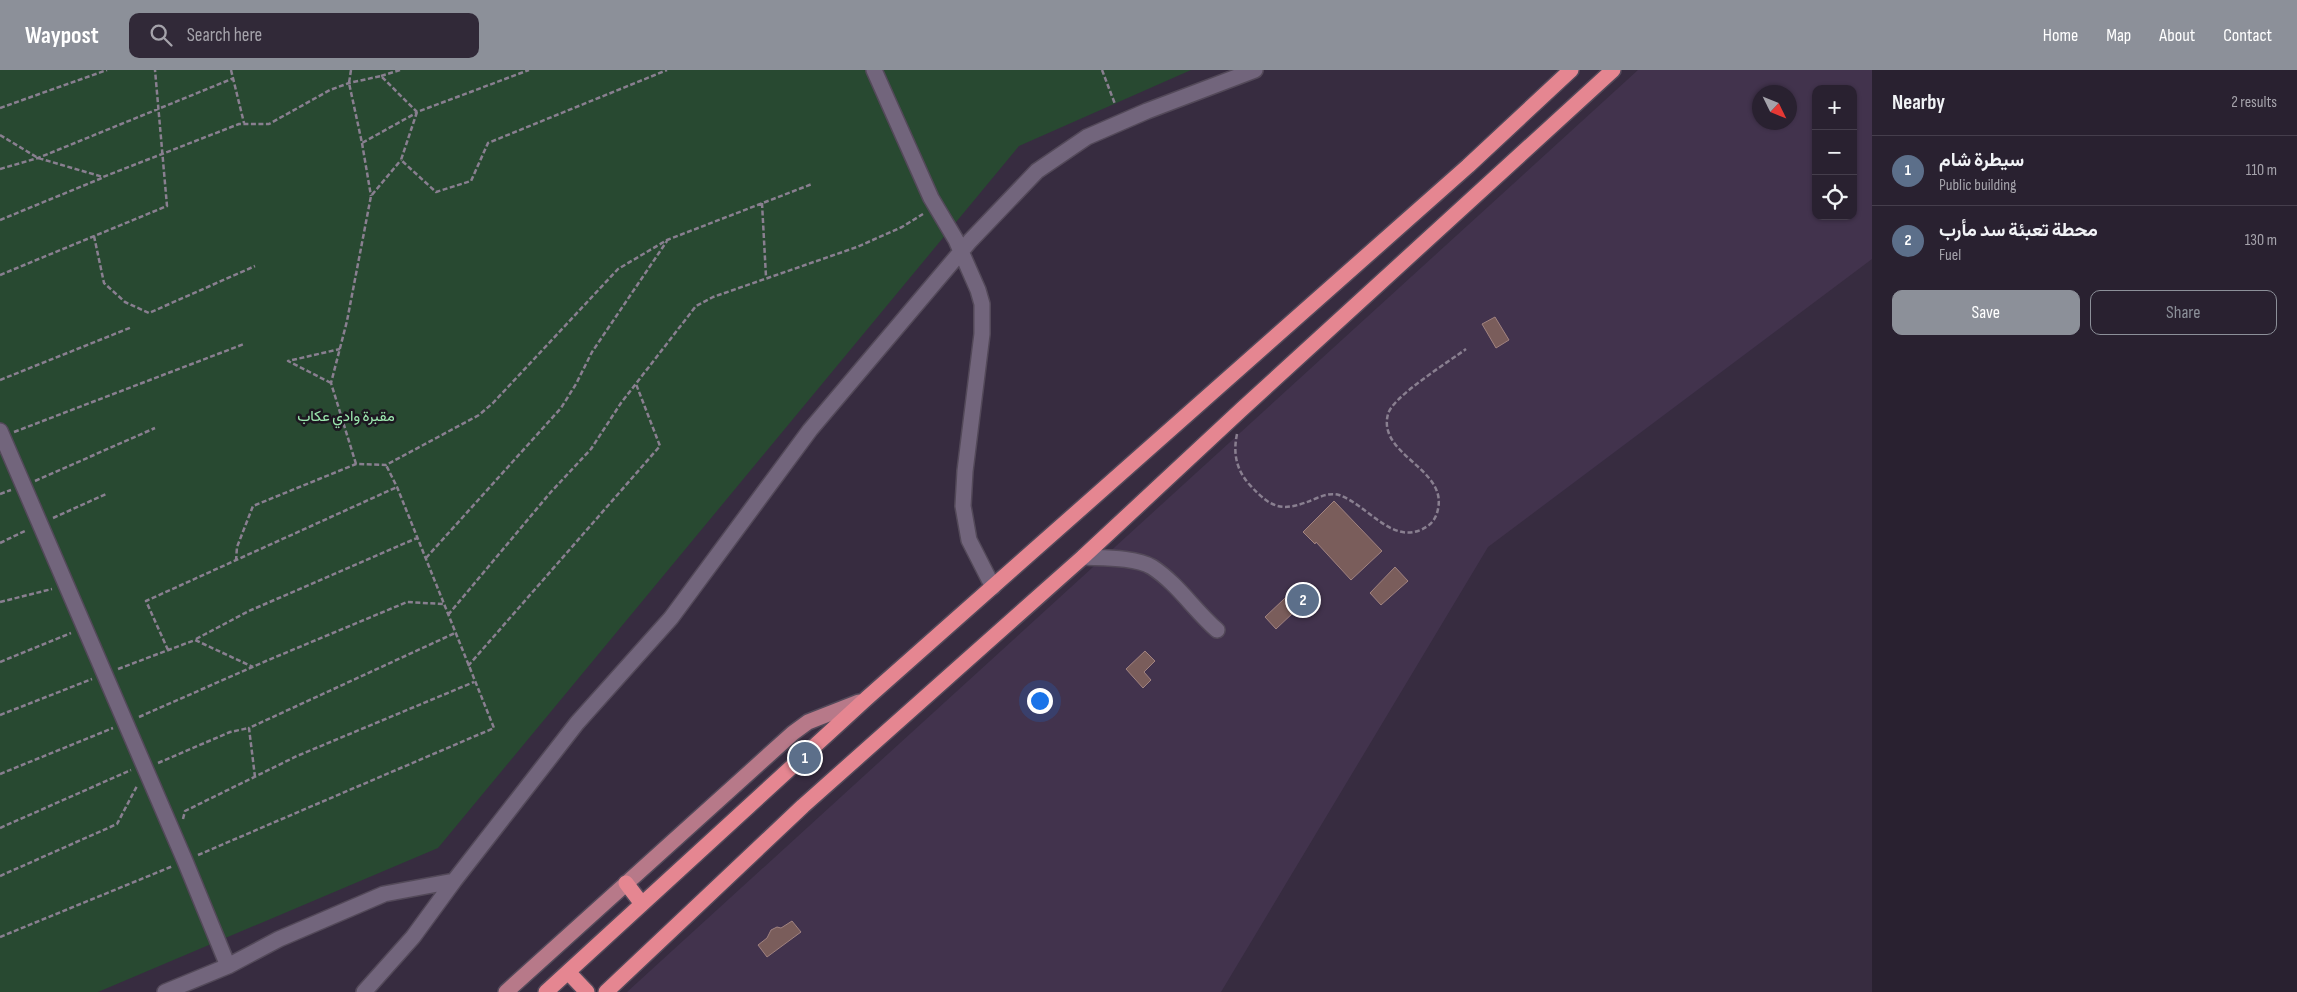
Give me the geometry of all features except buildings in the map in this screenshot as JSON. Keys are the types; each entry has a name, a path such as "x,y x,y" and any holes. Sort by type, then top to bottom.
{"highway":[{"path":"546,992 867,698 1460,173 1571,70"},
{"path":"606,992 839,774 1083,557 1242,408 1613,70"},
{"path":"626,883 642,904"},
{"path":"568,972 586,992"}],"main road":[{"path":"506,992 794,733 808,722 846,709 867,698"}],"street":[{"path":"874,70 935,207 950,229 978,290 983,319 963,489 963,506 969,540 992,586"},
{"path":"364,992 413,937 454,881 577,723 671,618 810,430 961,252 1037,171 1087,137 1223,76 1255,70"},
{"path":"1,434 177,842 228,966"},
{"path":"1083,557 1128,560 1151,567 1177,589 1199,615 1217,630"},
{"path":"165,992 228,966 280,939 384,894 454,881"}],"path":[{"path":"0,108 107,70"},
{"path":"0,275 167,206 155,70"},
{"path":"231,70 244,123"},
{"path":"351,70 349,83 371,196 340,349 331,383 356,464"},
{"path":"0,220 162,152 244,123 269,124 330,90 349,83 400,70"},
{"path":"362,143 417,112 528,70"},
{"path":"401,160 436,192 471,181 488,143 668,70"},
{"path":"1102,70 1115,104"},
{"path":"380,76 417,112"},
{"path":"0,169 38,158 234,78"},
{"path":"371,196 401,160 417,112"},
{"path":"0,135 38,158 104,177"},
{"path":"236,561 237,547 253,506 356,464 386,465 479,415 493,403 618,269 667,240 812,184"},
{"path":"762,204 766,277"},
{"path":"448,616 550,493 591,449 621,403 696,306 713,297 766,277 864,244 902,226 935,207"},
{"path":"94,236 104,283 125,302 149,313 256,266"},
{"path":"426,559 561,408 592,352 667,240"},
{"path":"0,380 132,327"},
{"path":"1,434 244,344"},
{"path":"331,383 288,361 340,349"},
{"path":"1242,408 1234,451 1242,476 1262,500 1278,508 1290,508 1326,494 1338,495 1352,501 1388,526 1404,534 1417,533 1431,524 1437,515 1439,503 1437,490 1391,440 1387,430 1388,413 1397,400 1466,349"},
{"path":"468,666 660,446 636,384"},
{"path":"24,486 155,428"},
{"path":"0,938 185,861 494,728 397,487 386,465"},
{"path":"168,650 146,601 397,487"},
{"path":"0,715 195,640 249,611 417,538"},
{"path":"0,602 66,586"},
{"path":"0,774 125,723 407,602 443,604"},
{"path":"0,662 84,628"},
{"path":"0,828 144,766 230,732 249,728 455,633"},
{"path":"195,640 253,667"},
{"path":"177,842 185,811 297,756 474,682"},
{"path":"249,728 255,777"},
{"path":"0,876 117,824 136,790 144,766"}],"shaded area":[{"path":"1638,70 1872,70 1872,259 1488,547 1221,992 627,992"}],"green space":[{"name":"مقبرة وادي عكاب","path":"0,70 1191,70 1019,146 438,848 98,992 0,992"}],"place":[{"name":"محطة تعبئة سد مأرب","path":"1303,600"},
{"name":"سيطرة شام","path":"805,758"}]}
